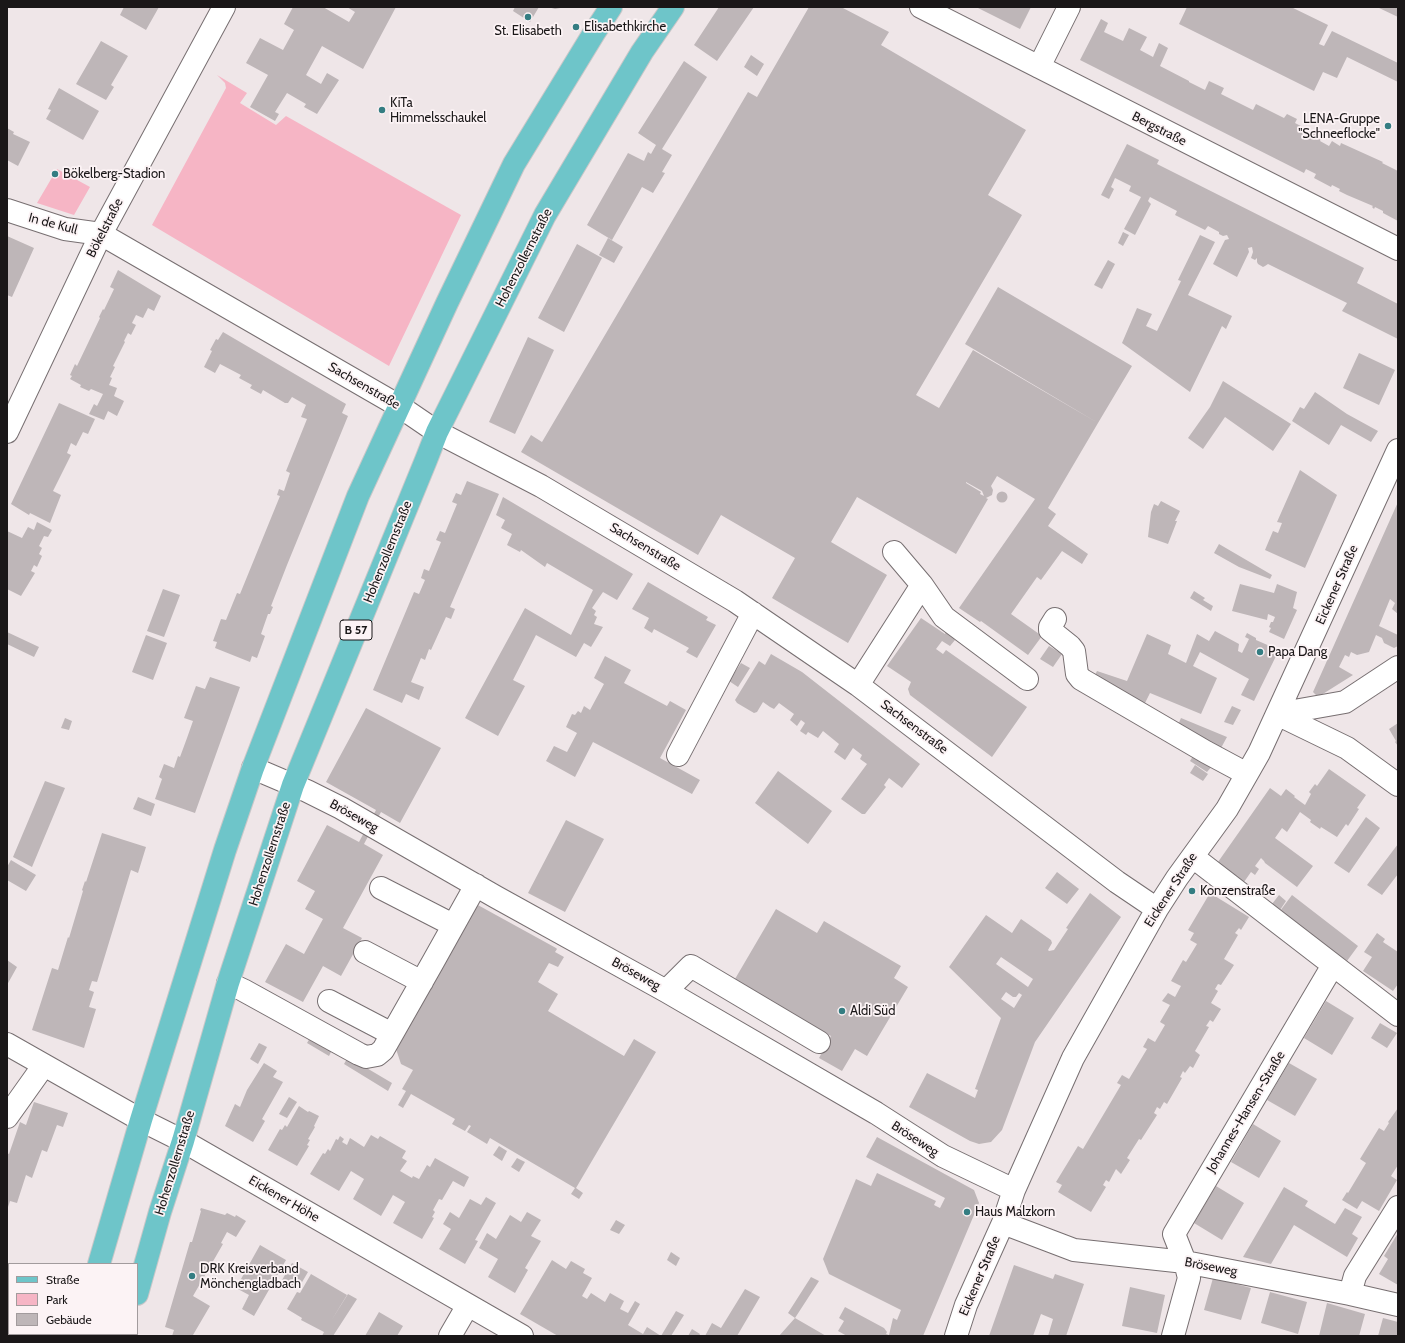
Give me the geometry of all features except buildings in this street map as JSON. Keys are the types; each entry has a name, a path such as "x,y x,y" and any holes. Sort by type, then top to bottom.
{"main road":[{"path":"99,1263 141,1120 223,858 253,768 358,496 447,303 514,164 594,33 612,7"},
{"name":"Hohenzollernstraße","path":"138,1290 160,1212 183,1141 228,983 293,785 437,432 545,215 642,52 673,7"}],"street":[{"name":"Bökelstraße","path":"7,432 101,234 224,7"},
{"name":"Bergstraße","path":"921,7 1398,249"},
{"path":"1039,67 1069,7"},
{"name":"In de Kull","path":"7,210 66,229 101,234"},
{"name":"Sachsenstraße","path":"101,234 399,406 437,432 541,486 735,600 858,685 1117,882 1157,909"},
{"name":"Eickener Straße","path":"956,1336 966,1306 1003,1223 1014,1190 1073,1058 1157,909 1177,878 1227,809 1260,754 1398,450"},
{"path":"894,552 922,585 944,617 1027,679"},
{"path":"858,685 922,585"},
{"path":"678,755 753,613"},
{"path":"1056,619 1050,627 1050,630 1070,646 1074,652 1077,674 1081,680 1247,774"},
{"path":"1277,714 1345,702 1398,667"},
{"path":"1277,714 1347,748 1398,785"},
{"name":"Bröseweg","path":"253,768 341,808 666,991 876,1113 943,1156 1014,1190"},
{"path":"1193,857 1398,1015"},
{"path":"228,983 359,1054 366,1057 377,1055 383,1050 476,885"},
{"path":"381,888 453,926"},
{"path":"365,952 422,982"},
{"name":"Johannes-Hansen-Straße","path":"1185,1262 1174,1234 1333,965"},
{"path":"666,991 691,966 819,1042"},
{"path":"329,1001 392,1034"},
{"name":"Eickener Höhe","path":"7,1044 141,1120 183,1141 522,1336"},
{"path":"7,1117 44,1065"},
{"path":"1350,1294 1355,1276 1398,1207"},
{"name":"Bröseweg","path":"1003,1223 1074,1250 1185,1262 1350,1294 1398,1305"},
{"path":"1173,1336 1189,1278 1185,1262"},
{"path":"450,1336 468,1305"}],"green space":[{"path":"217,75 247,93 240,103 276,125 286,116 461,215 389,366 152,225 226,88 225,83"},
{"path":"57,169 90,187 74,215 37,203"}],"place":[{"name":"St. Elisabeth","path":"528,17"},
{"name":"Elisabethkirche","path":"576,27"},
{"name":"KiTa Himmelsschaukel","path":"382,110"},
{"name":"LENA-Gruppe \"Schneeflocke\"","path":"1388,126"},
{"name":"Bökelberg-Stadion","path":"55,174"},
{"name":"Papa Dang","path":"1260,652"},
{"name":"Konzenstraße","path":"1192,891"},
{"name":"Aldi Süd","path":"842,1011"},
{"name":"Haus Malzkorn","path":"967,1212"},
{"name":"DRK Kreisverband Mönchengladbach","path":"192,1276"}]}
